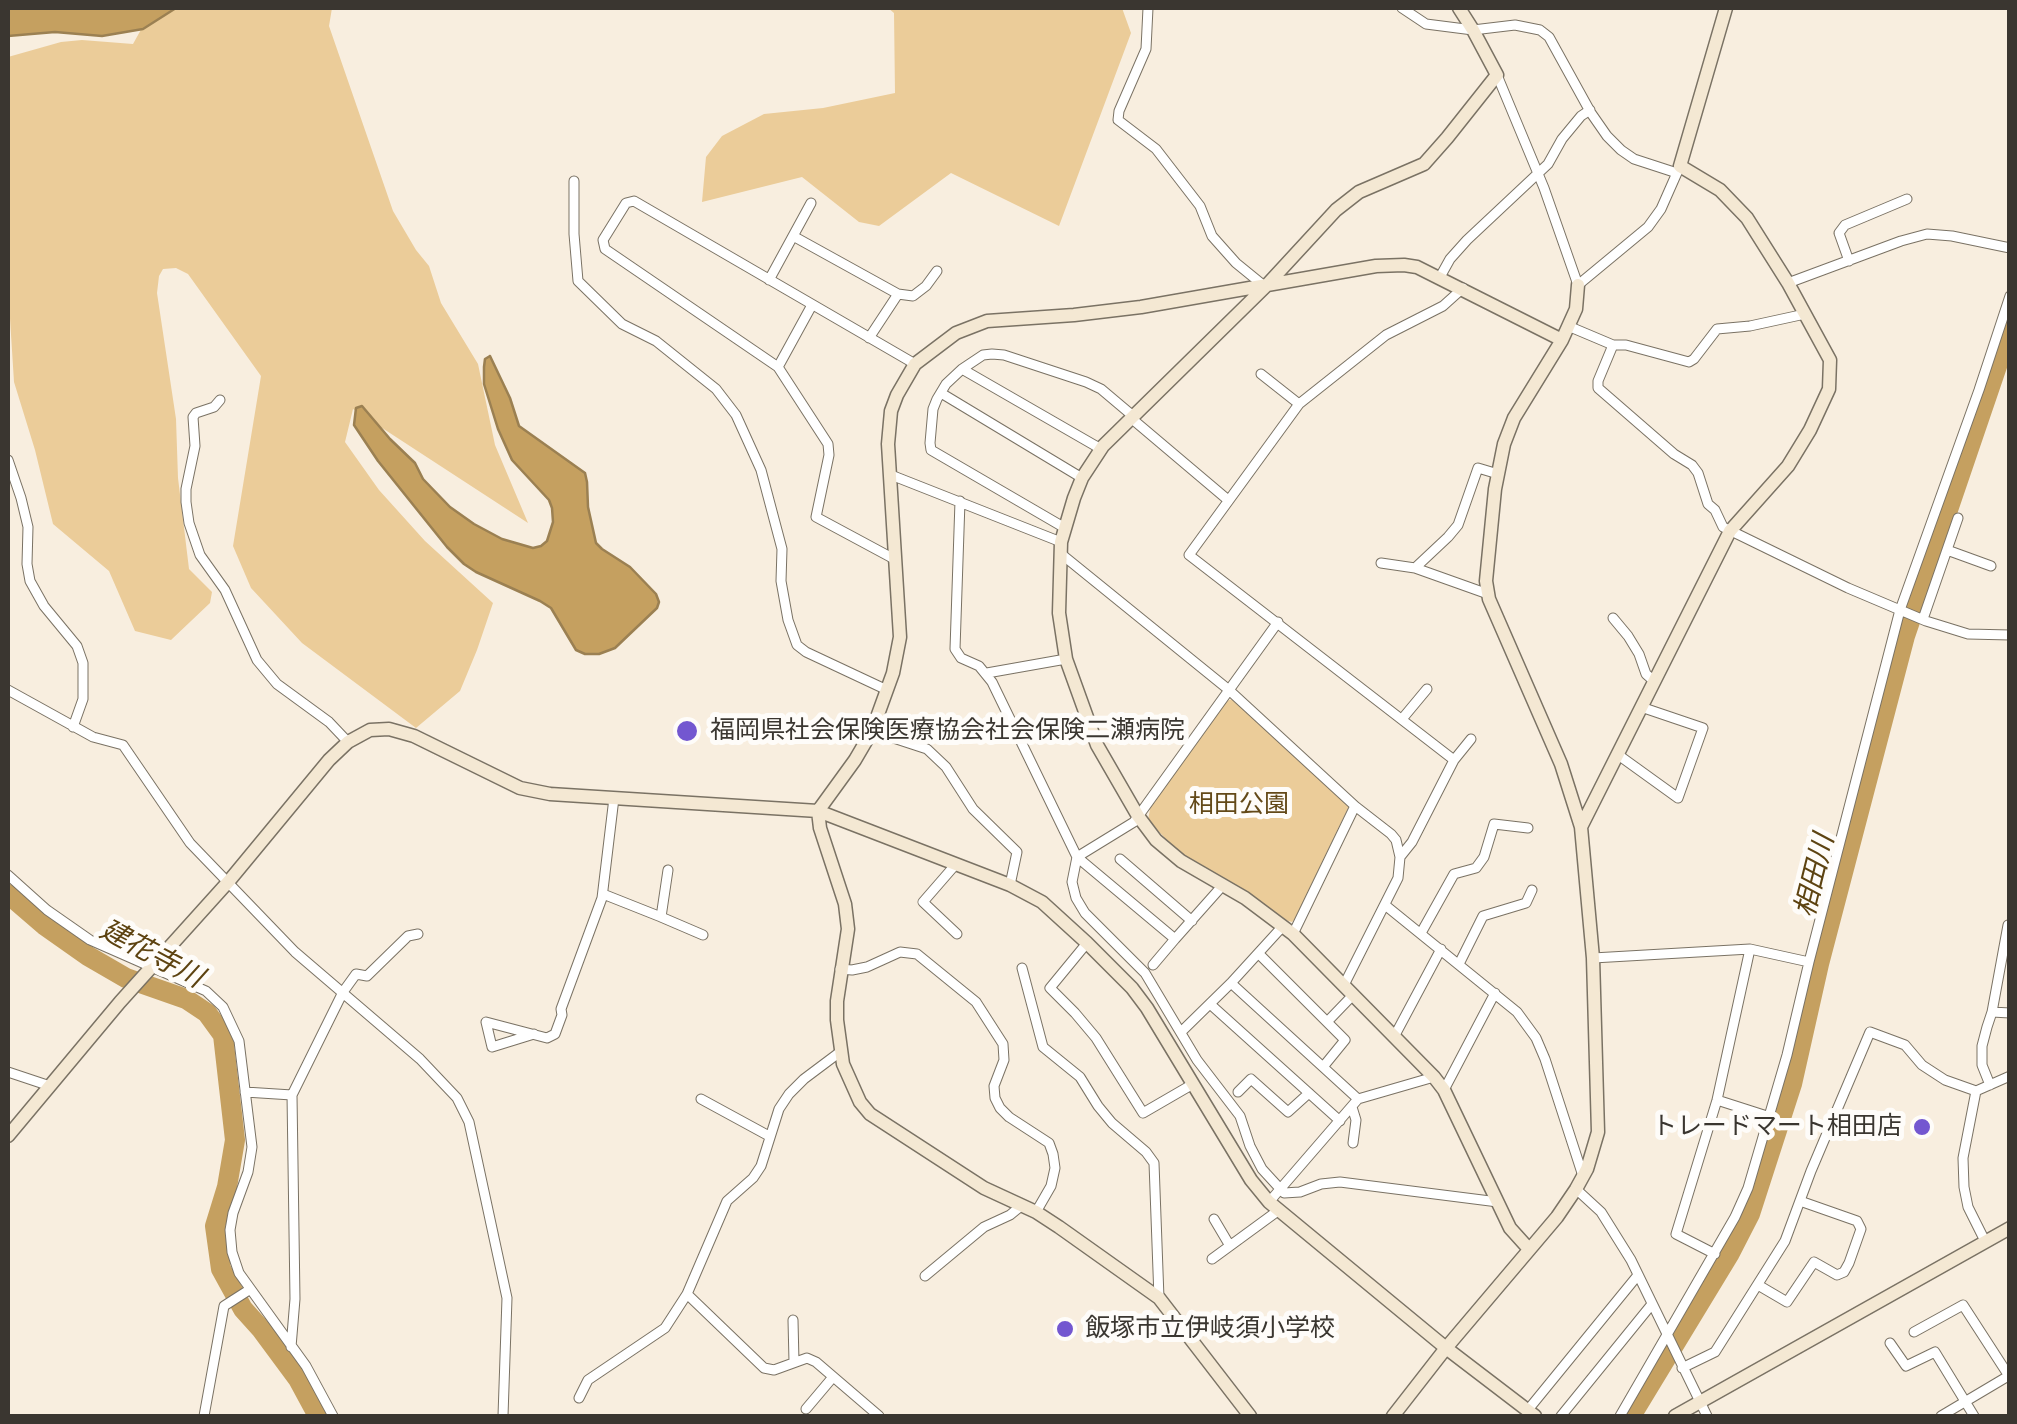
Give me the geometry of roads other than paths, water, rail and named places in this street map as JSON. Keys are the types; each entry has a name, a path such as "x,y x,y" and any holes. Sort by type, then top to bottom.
{"street":[{"path":"1148,8 1146,49 1118,120 1156,149 1200,206 1212,236 1236,263 1265,286"},
{"path":"1402,8 1426,24 1474,30 1527,26 1549,37 1590,110 1621,150 1634,160 1678,169 1720,190 1747,218 1830,360 1829,390 1810,430 1788,466 1730,530 1580,827"},
{"path":"1393,1416 1557,1217 1580,1183 1595,1148 1599,1116 1593,958 1580,827 1561,764 1488,594 1486,581 1504,444 1514,418 1565,333 1576,308 1578,285 1538,172 1497,75 1458,8"},
{"path":"1578,285 1648,227 1662,208 1678,169 1726,8"},
{"path":"1497,75 1424,164 1360,192 1336,210 1101,449 1082,478 1062,541 1059,613 1066,658 1097,745 1138,816 1156,840 1180,861 1245,898 1288,930 1434,1077 1444,1090 1510,1228 1528,1248"},
{"path":"1440,277 1467,240 1548,164 1562,138 1590,110"},
{"path":"574,181 578,280 622,324 656,341 716,389 736,415 761,470 782,548 781,582 797,644 886,690"},
{"path":"1849,260 1838,233 1845,225 1908,199"},
{"path":"896,560 816,517 828,444 778,367 606,250 603,240 626,203 634,202 915,364"},
{"path":"769,280 811,202"},
{"path":"1788,284 1927,234 2010,248"},
{"path":"793,236 898,294 912,296 926,286 936,270"},
{"path":"1250,1416 1158,1298 1036,1212 984,1188 870,1114 850,1082 840,1052 836,1020 848,929 845,904 818,811 872,730 893,672 900,637 888,444 891,411 897,395 915,364 956,333 987,321 1141,308 1390,266 1417,267 1565,333 1689,362 1718,329 1805,314"},
{"path":"1454,760 1189,556 1299,404 1386,335 1443,306 1463,288"},
{"path":"869,338 898,294"},
{"path":"1620,1416 1715,1254 1748,1188 1902,611 2010,296"},
{"path":"778,367 812,305"},
{"path":"1612,345 1598,388 1692,465 1708,504 1723,527 1920,618 1968,634 2010,635"},
{"path":"1228,500 1101,390 1004,355 983,355 962,369 933,409 931,450 1062,541 1396,840 1400,857 1398,878 1349,990 1327,1022"},
{"path":"962,369 1101,449"},
{"path":"1261,374 1299,404"},
{"path":"941,393 1082,478"},
{"path":"220,400 193,417 195,446 186,502 200,556 225,590 256,660 276,684 329,722 348,742"},
{"path":"8,460 28,527 30,580 44,606 77,646 83,663 82,698 73,727"},
{"path":"1414,568 1458,525 1478,468 1498,474"},
{"path":"891,474 1062,541"},
{"path":"8,500 20,496"},
{"path":"960,501 955,649 961,658 987,673 1077,857 1175,939"},
{"path":"1920,618 1958,518"},
{"path":"1947,550 1990,566"},
{"path":"1381,562 1414,568 1488,594"},
{"path":"1613,618 1654,682"},
{"path":"1278,622 1134,822 1077,857 1072,882 1076,898 1085,913 1142,968 1198,1060 1240,1116 1262,1168 1280,1189 1290,1194 1340,1182 1498,1202"},
{"path":"987,673 1066,658"},
{"path":"1402,720 1427,689"},
{"path":"8,690 73,727 123,745 190,842 295,952 420,1059 457,1098 469,1122 507,1298 503,1416"},
{"path":"1618,754 1678,798 1704,728 1641,707"},
{"path":"8,1136 329,760 348,742 370,730 389,729 401,731 520,788 550,794 818,811 1042,902 1132,988 1251,1180 1274,1206 1531,1414 1638,1275"},
{"path":"872,730 927,748 946,767 974,809 1017,852 1010,886"},
{"path":"1400,857 1412,842 1454,760 1471,739"},
{"path":"534,1034 492,1048 486,1022 534,1034 547,1038 555,1034 603,894 614,798"},
{"path":"1181,1032 1288,930 1355,806"},
{"path":"1421,934 1454,874 1476,868 1484,857 1494,824 1528,828"},
{"path":"1120,859 1192,921"},
{"path":"956,864 923,902 957,934"},
{"path":"661,917 668,870"},
{"path":"8,875 47,910 90,940 206,991 223,1007 239,1041 252,1146 248,1172 233,1213 232,1252 249,1290 292,1348 333,1416"},
{"path":"1154,964 1223,885"},
{"path":"1459,964 1482,916 1526,903 1532,890"},
{"path":"603,894 703,935"},
{"path":"1385,905 1496,993 1517,1012 1536,1038 1580,1183 1602,1212 1638,1275 1704,1410"},
{"path":"1990,1085 1982,1065 1982,1046 2008,925"},
{"path":"292,1348 292,1095 343,992 356,974 366,976 408,936 418,934"},
{"path":"1087,943 1050,988 1096,1038 1142,1114 1192,1084"},
{"path":"1394,1037 1440,949"},
{"path":"1593,958 1750,950 1809,962"},
{"path":"1715,1254 1676,1234 1717,1100 1750,950"},
{"path":"840,968 867,967 900,952 917,954 976,1002 1004,1044 1004,1060 994,1086 1000,1108 1049,1142 1053,1154 1051,1186 1036,1212"},
{"path":"1259,954 1345,1040 1323,1067"},
{"path":"1022,968 1043,1047 1080,1077 1112,1123 1154,1163 1158,1298"},
{"path":"1232,983 1323,1067 1355,1103 1354,1143"},
{"path":"1444,1090 1496,993"},
{"path":"1210,1004 1340,1121"},
{"path":"1992,1012 2010,1013"},
{"path":"1682,1368 1715,1352 1786,1241 1870,1032 1905,1045 1922,1065 1945,1080 1976,1091 2010,1076"},
{"path":"579,1398 588,1380 664,1328 687,1294 728,1201 761,1166 779,1109 804,1079 840,1052"},
{"path":"8,1072 50,1086"},
{"path":"1212,1259 1274,1206 1280,1189 1355,1103 1434,1077"},
{"path":"1238,1092 1251,1079 1288,1112 1308,1093"},
{"path":"1976,1091 1963,1158 1964,1187 1968,1207 1985,1241"},
{"path":"246,1092 292,1095"},
{"path":"701,1099 770,1136"},
{"path":"1717,1100 1770,1117"},
{"path":"1758,1285 1787,1302 1814,1262 1837,1275 1849,1263 1861,1229 1857,1221 1800,1202"},
{"path":"925,1276 984,1227 1021,1206"},
{"path":"1214,1219 1230,1246"},
{"path":"1675,1416 1704,1410 2010,1228"},
{"path":"204,1416 224,1306 249,1290"},
{"path":"687,1294 764,1368 774,1370 807,1358 879,1416"},
{"path":"1561,1416 1652,1304"},
{"path":"1914,1332 1963,1305 2009,1376 1941,1416"},
{"path":"793,1320 794,1362"},
{"path":"1890,1343 1906,1366 1935,1352 1974,1416"},
{"path":"806,1409 833,1376"}],"waterway":[{"name":"相田川","path":"1631,1416 1750,1214 1792,1084 1819,964 1905,636 2010,328"},
{"name":"建花寺川","path":"8,894 88,956 126,978 186,999 207,1013 223,1035 235,1140 215,1226 221,1269 243,1309 298,1379 318,1416"}],"place":[{"name":"福岡県社会保険医療協会社会保険二瀬病院","path":"687,731"},
{"name":"トレードマート相田店","path":"1922,1127"},
{"name":"飯塚市立伊岐須小学校","path":"1065,1329"}],"park label":[{"name":"相田公園","path":"1239,805"}]}
